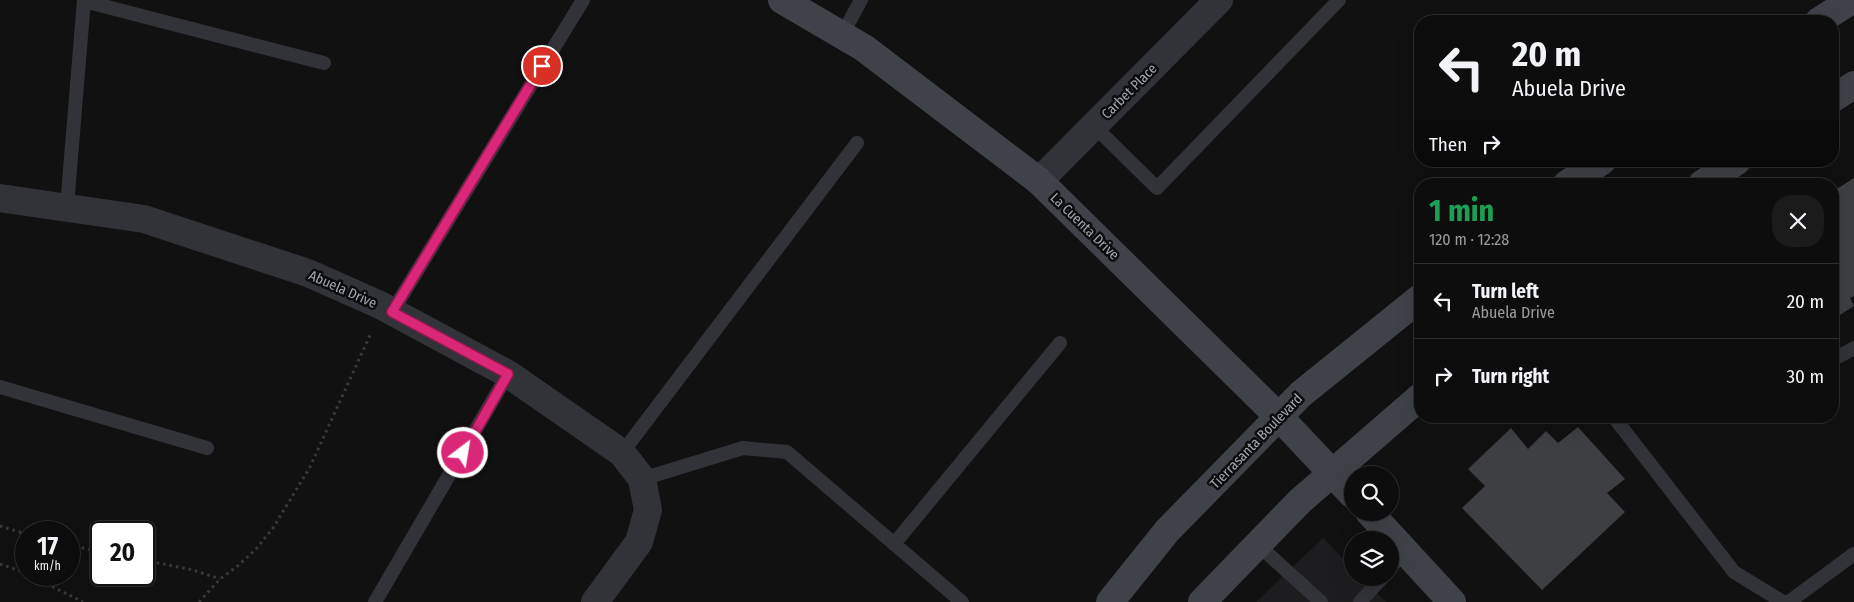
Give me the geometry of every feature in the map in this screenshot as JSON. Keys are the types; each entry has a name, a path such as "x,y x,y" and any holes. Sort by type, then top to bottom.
{"main road":[{"name":"La Cuenta Drive","path":"782,0 864,48 1039,181 1280,418 1344,485"},
{"path":"1829,15 1852,0"},
{"path":"1839,95 1854,85"},
{"path":"1576,178 1593,167"},
{"path":"1711,178 1728,167"},
{"name":"Tierrasanta Boulevard","path":"1110,602 1167,532 1280,418 1301,394 1414,303"},
{"path":"1202,602 1257,544 1332,472 1414,402"},
{"path":"1399,562 1452,602"}],"street":[{"name":"Carbet Place","path":"1039,181 1212,2"},
{"name":"Abuela Drive","path":"0,198 68,206 144,219 308,273 386,308 508,374 622,453 642,479"},
{"path":"595,602 639,542 648,510 642,479"}],"lane":[{"path":"386,308 583,0"},
{"path":"842,35 862,0"},
{"path":"1094,126 1157,188 1340,0"},
{"path":"68,206 84,1 324,64"},
{"path":"622,453 857,143"},
{"path":"894,544 1060,344"},
{"path":"1839,356 1854,348"},
{"path":"375,602 508,374"},
{"path":"0,387 207,448"},
{"path":"1618,423 1734,572 1783,602"},
{"path":"642,479 743,448 787,452 962,602"},
{"path":"1257,544 1321,602"},
{"path":"1789,602 1854,554"},
{"path":"1360,602 1375,586"}],"path":[{"path":"199,602 220,578 239,565 267,535 310,467 386,308"},
{"path":"0,526 15,531"},
{"path":"155,562 220,578"},
{"path":"0,564 15,569"},
{"path":"52,586 83,602"}],"shaded area":[{"path":"1323,538 1344,560 1344,586 1370,586 1386,602 1256,602"}],"building":[{"path":"1854,178 1854,296 1850,298 1854,306 1839,316 1839,188"},
{"path":"1578,427 1625,479 1607,493 1625,512 1542,590 1462,508 1485,486 1468,469 1511,428 1528,449 1546,431 1558,443"}],"route":[{"path":"463,453 508,374 392,312 542,66"}]}
